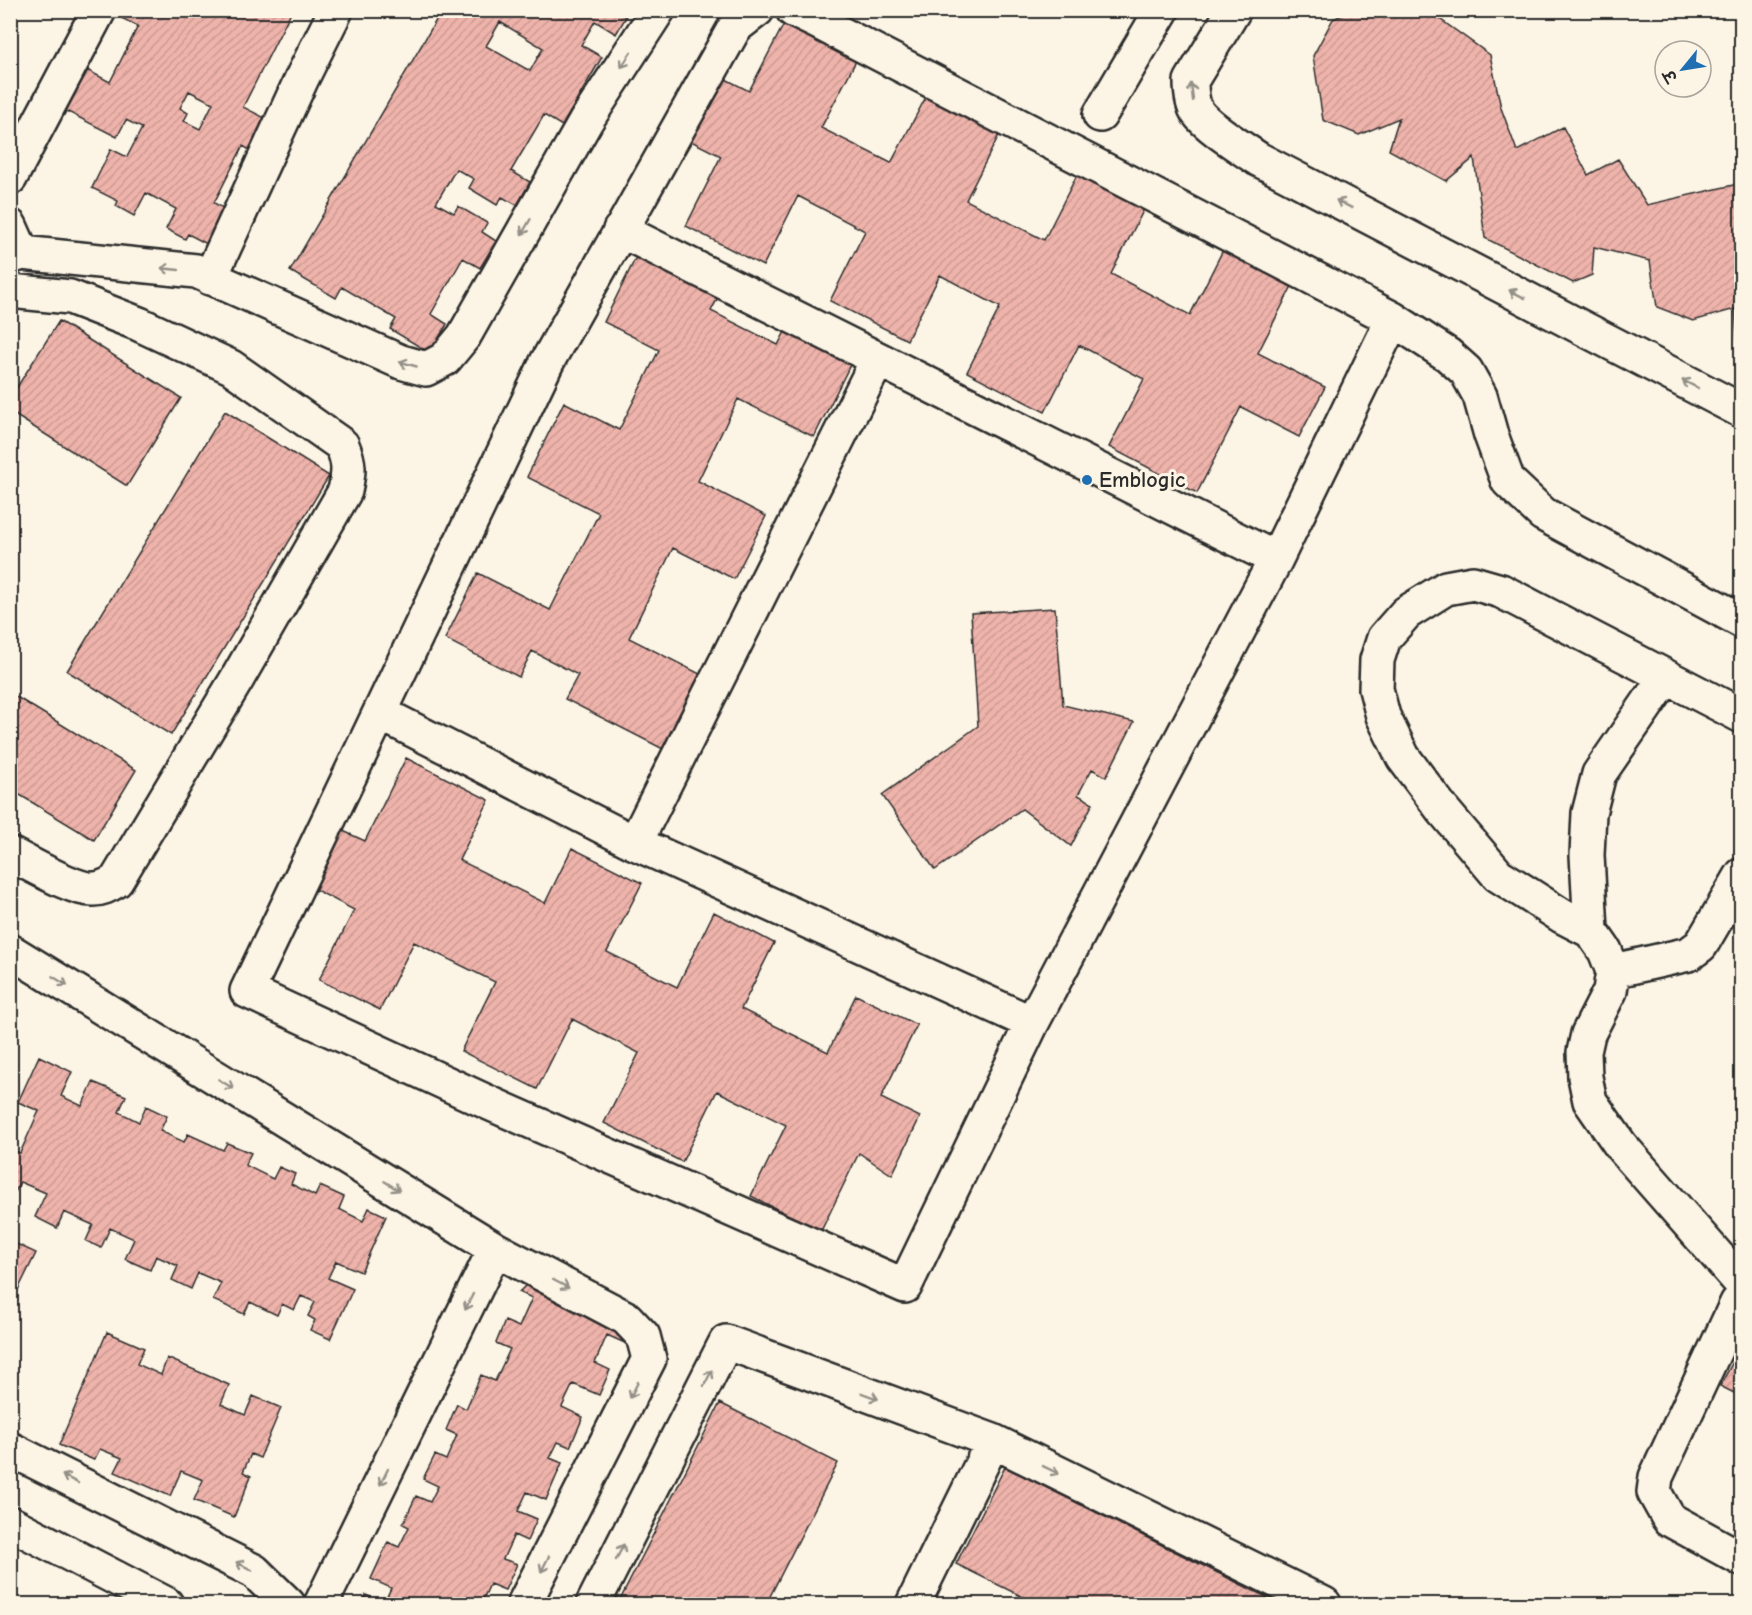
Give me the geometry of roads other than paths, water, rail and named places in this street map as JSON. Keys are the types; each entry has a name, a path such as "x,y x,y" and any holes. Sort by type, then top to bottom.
{"street":[{"path":"10,178 99,10"},
{"path":"210,278 302,78 336,10"},
{"path":"14,245 196,271 401,362 426,369 445,359 464,336 586,121 658,10"},
{"path":"758,10 735,27 547,362 247,991 487,1102 905,1286 1032,1023 1276,559 1393,319"},
{"path":"794,10 1393,319 1448,355 1466,371 1480,396 1491,435 1509,481 1542,514 1742,621"},
{"path":"1100,115 1162,10"},
{"path":"1234,10 1191,81 1191,93 1197,112 1221,133 1258,159 1742,411"},
{"path":"620,230 1276,559"},
{"path":"10,291 70,297 139,324 231,367 342,445 350,470 345,491 237,679 116,880 103,888 91,890 74,885 10,854"},
{"path":"635,843 878,359"},
{"path":"1742,716 1501,591 1473,583 1446,588 1406,613 1384,638 1377,660 1376,690 1383,716 1403,757 1442,809 1498,875 1562,916 1591,930 1605,951 1613,971 1610,991 1588,1034 1584,1052 1585,1077 1590,1101 1621,1146 1742,1284"},
{"path":"1591,930 1587,855 1588,813 1599,774 1666,677"},
{"path":"380,713 635,843 1032,1023"},
{"path":"1613,971 1689,954 1701,945 1742,874"},
{"path":"10,951 495,1249 626,1318 643,1336 650,1359 524,1605"},
{"path":"321,1605 495,1249"},
{"path":"1742,1298 1737,1303 1656,1477 1654,1492 1669,1519 1742,1559"},
{"path":"593,1605 726,1342 993,1441 1324,1605"},
{"path":"913,1605 993,1441"},
{"path":"10,1449 254,1571 288,1605"},
{"path":"10,1523 166,1605"}],"place":[{"name":"Emblogic","path":"1087,480"}]}
